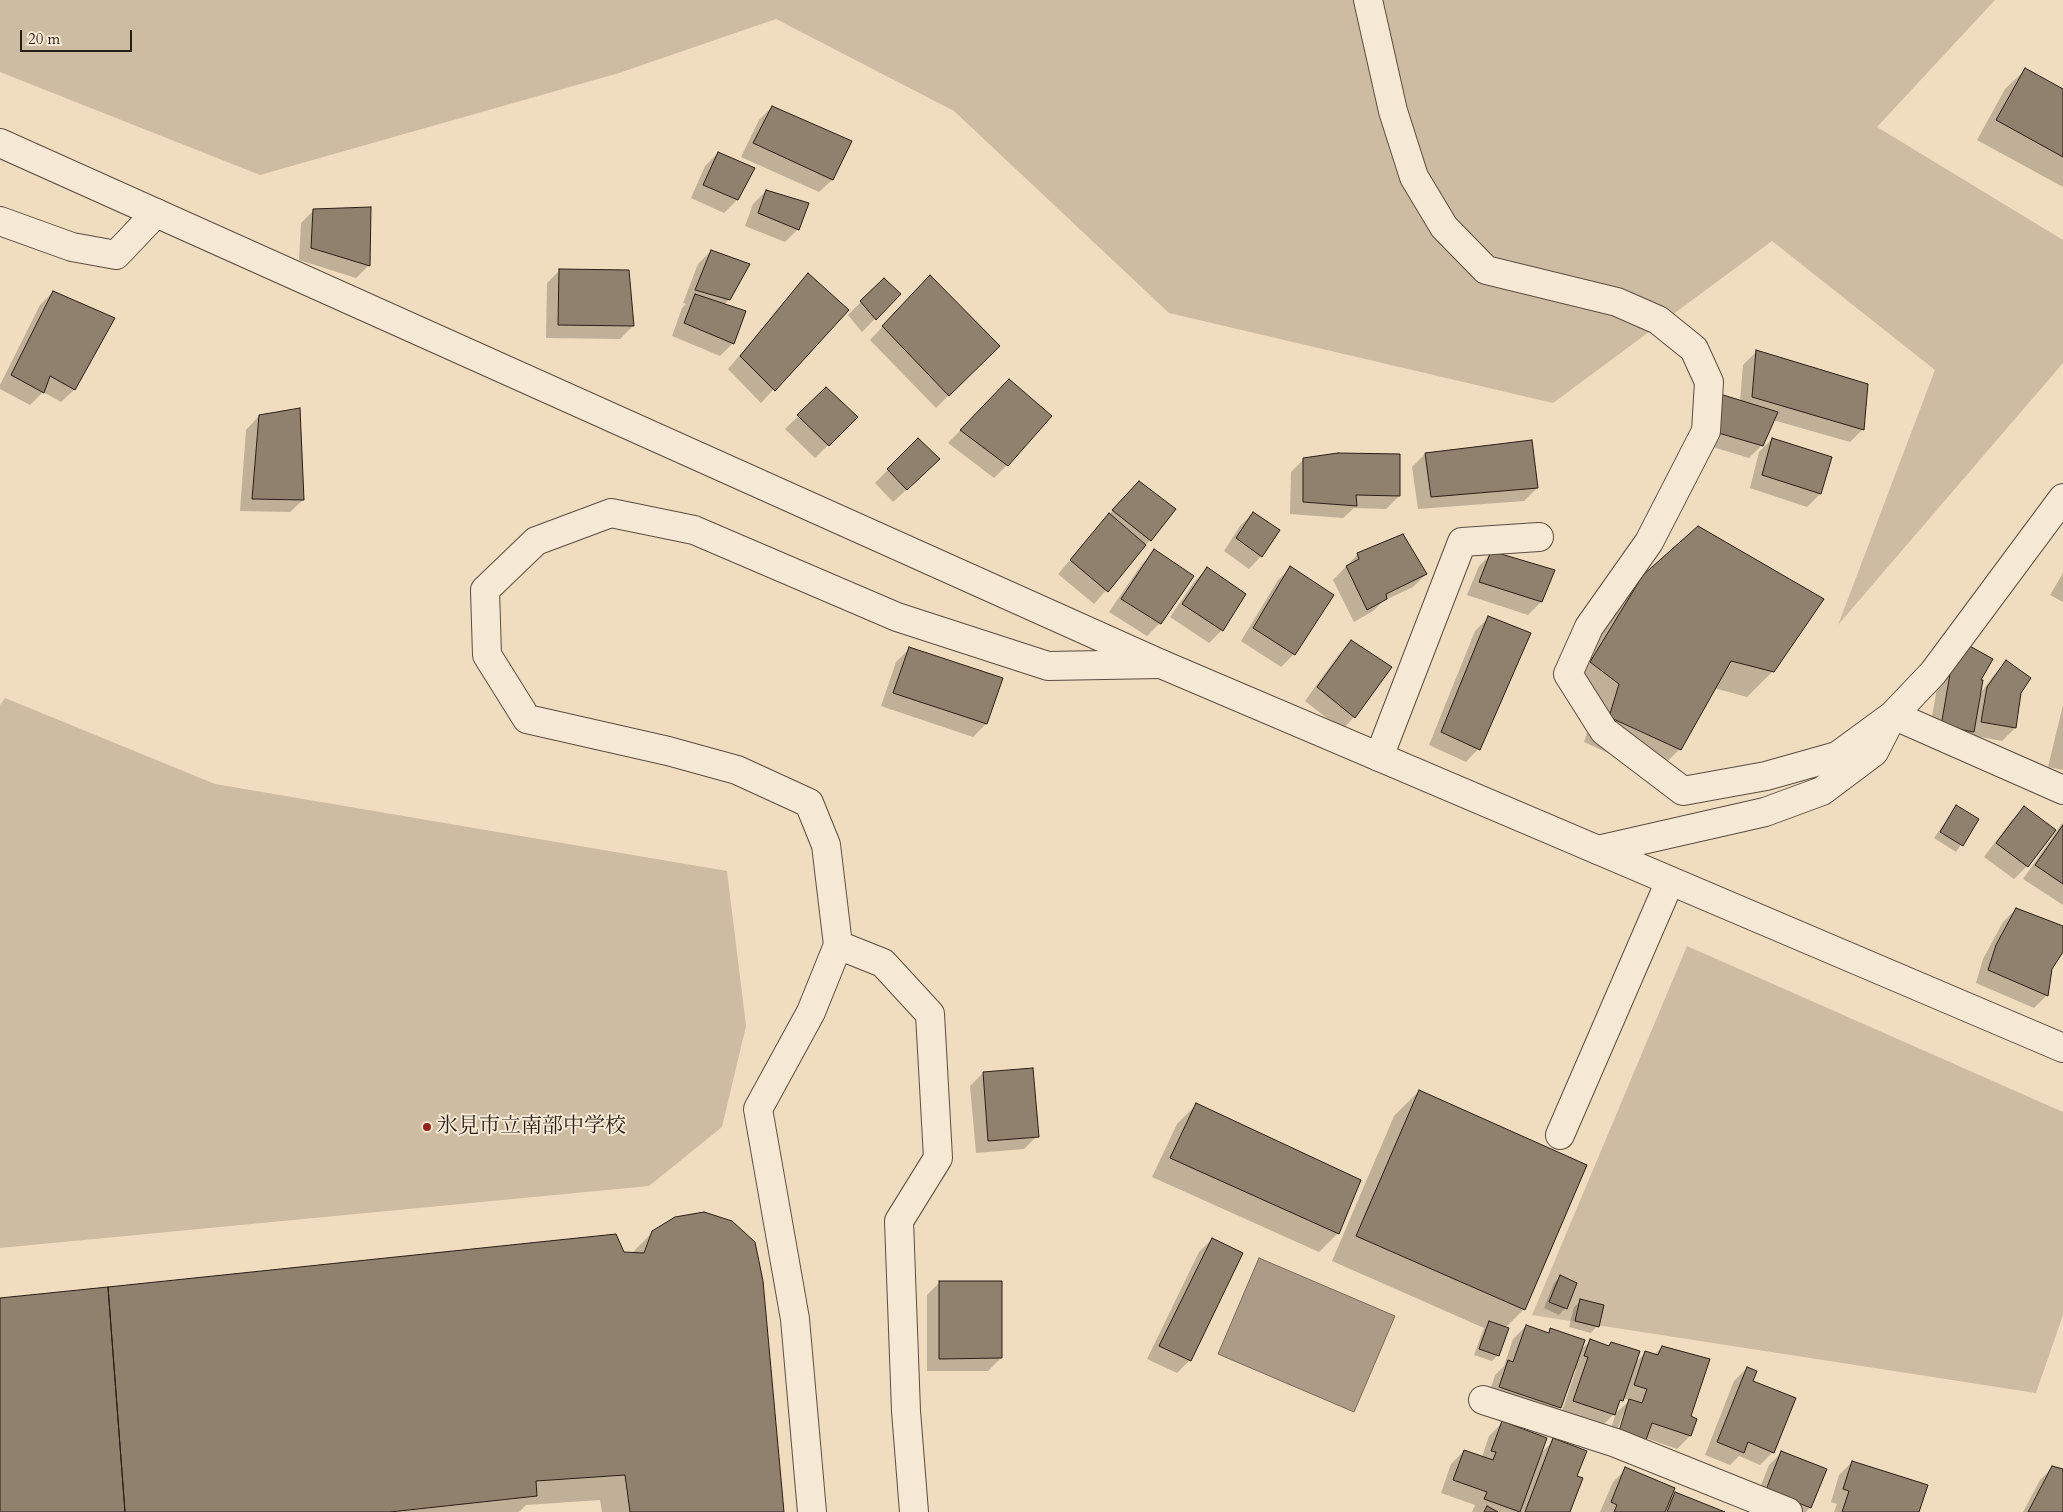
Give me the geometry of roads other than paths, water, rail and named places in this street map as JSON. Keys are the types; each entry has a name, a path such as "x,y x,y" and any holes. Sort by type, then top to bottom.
{"street":[{"path":"1368,0 1393,111 1414,177 1444,227 1486,270 1617,302 1658,320 1694,349 1708,382 1706,431 1649,542 1589,628 1568,674 1604,731 1683,791 1766,776 1837,756 1893,715 1933,672 2063,498"},
{"path":"0,143 1160,664 2063,1048"},
{"path":"0,221 72,247 116,255 156,213"},
{"path":"812,1512 795,1319 758,1109 811,1012 838,945 826,845 809,802 737,770 668,751 527,719 487,655 484,590 536,541 611,513 694,530 897,617 1048,666 1160,664"},
{"path":"1379,757 1462,542 1539,537"},
{"path":"1893,715 2063,790"},
{"path":"1598,850 1764,812 1822,791 1874,752 1893,715"},
{"path":"1560,1135 1670,881"},
{"path":"838,945 883,963 930,1014 938,1158 899,1221 906,1411 914,1512"},
{"path":"1482,1400 1616,1443 1788,1512"}],"place":[{"name":"氷見市立南部中学校","path":"427,1127"}]}
